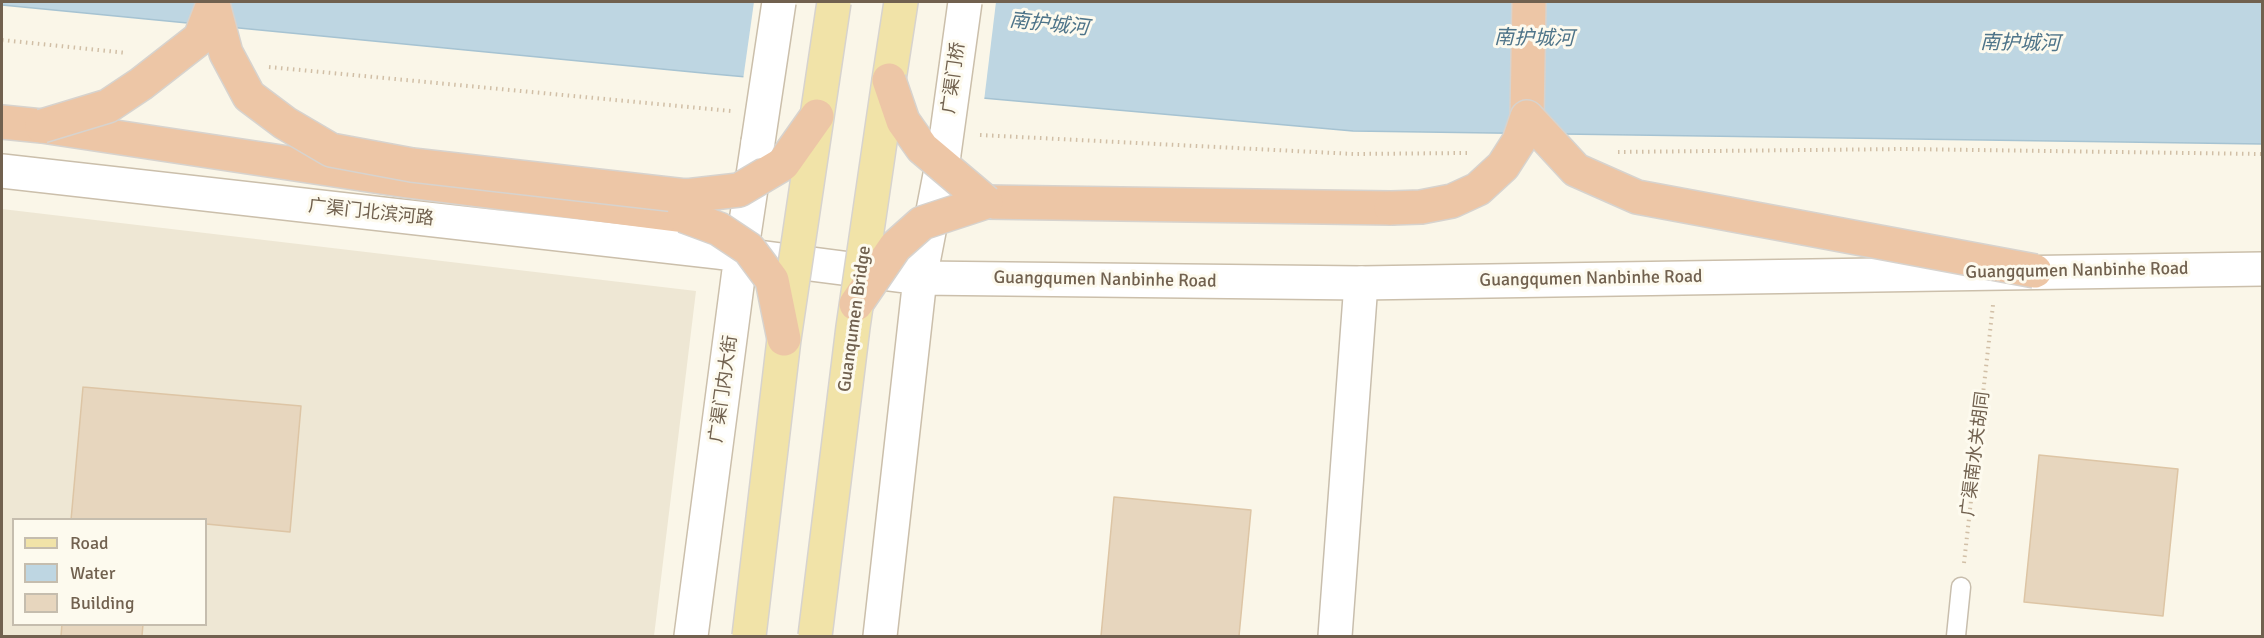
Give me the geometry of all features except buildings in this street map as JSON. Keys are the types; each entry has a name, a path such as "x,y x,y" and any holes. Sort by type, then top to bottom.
{"highway":[{"path":"856,304 895,247 922,223 986,202 1391,208 1421,207 1452,201 1478,189 1503,166 1519,141 1527,117 1529,2"},
{"path":"214,3 226,53 249,96 285,123 331,150 412,165 686,196 740,190 783,165 817,116"},
{"path":"42,126 108,106 141,84 200,38 214,3"},
{"path":"889,80 903,121 922,148 986,202"},
{"path":"1527,117 1576,170 1637,197 2035,271"},
{"path":"2,122 408,181 684,216 719,229 749,249 772,280 784,339"}],"main road":[{"path":"749,636 784,339 834,2"},
{"name":"Guanqumen Bridge","path":"815,636 856,304 901,2"}],"street":[{"name":"广渠门内大街","path":"691,636 741,255 779,2"},
{"name":"广渠门桥","path":"920,278 944,154 965,2"},
{"name":"广渠门北滨河路","path":"2,171 741,255 920,278"},
{"name":"Guangqumen Nanbinhe Road","path":"920,278 1361,283 2262,269"},
{"path":"880,636 920,278"},
{"path":"1335,636 1361,283"}],"lane":[{"path":"1956,636 1961,587"}],"path":[{"path":"2,40 129,53"},
{"path":"266,67 732,111"},
{"path":"970,134 1354,154 1471,153"},
{"path":"1610,152 1904,149 2262,154"},
{"name":"广渠南水关胡同","path":"1961,587 1997,272"}],"shaded area":[{"path":"2,209 696,291 654,636 2,636"}],"water":[{"name":"南护城河","path":"2,2 2262,2 2262,144 1353,131 713,74 2,5"}],"pier":[{"path":"754,2 996,2 984,101 743,80"}]}
